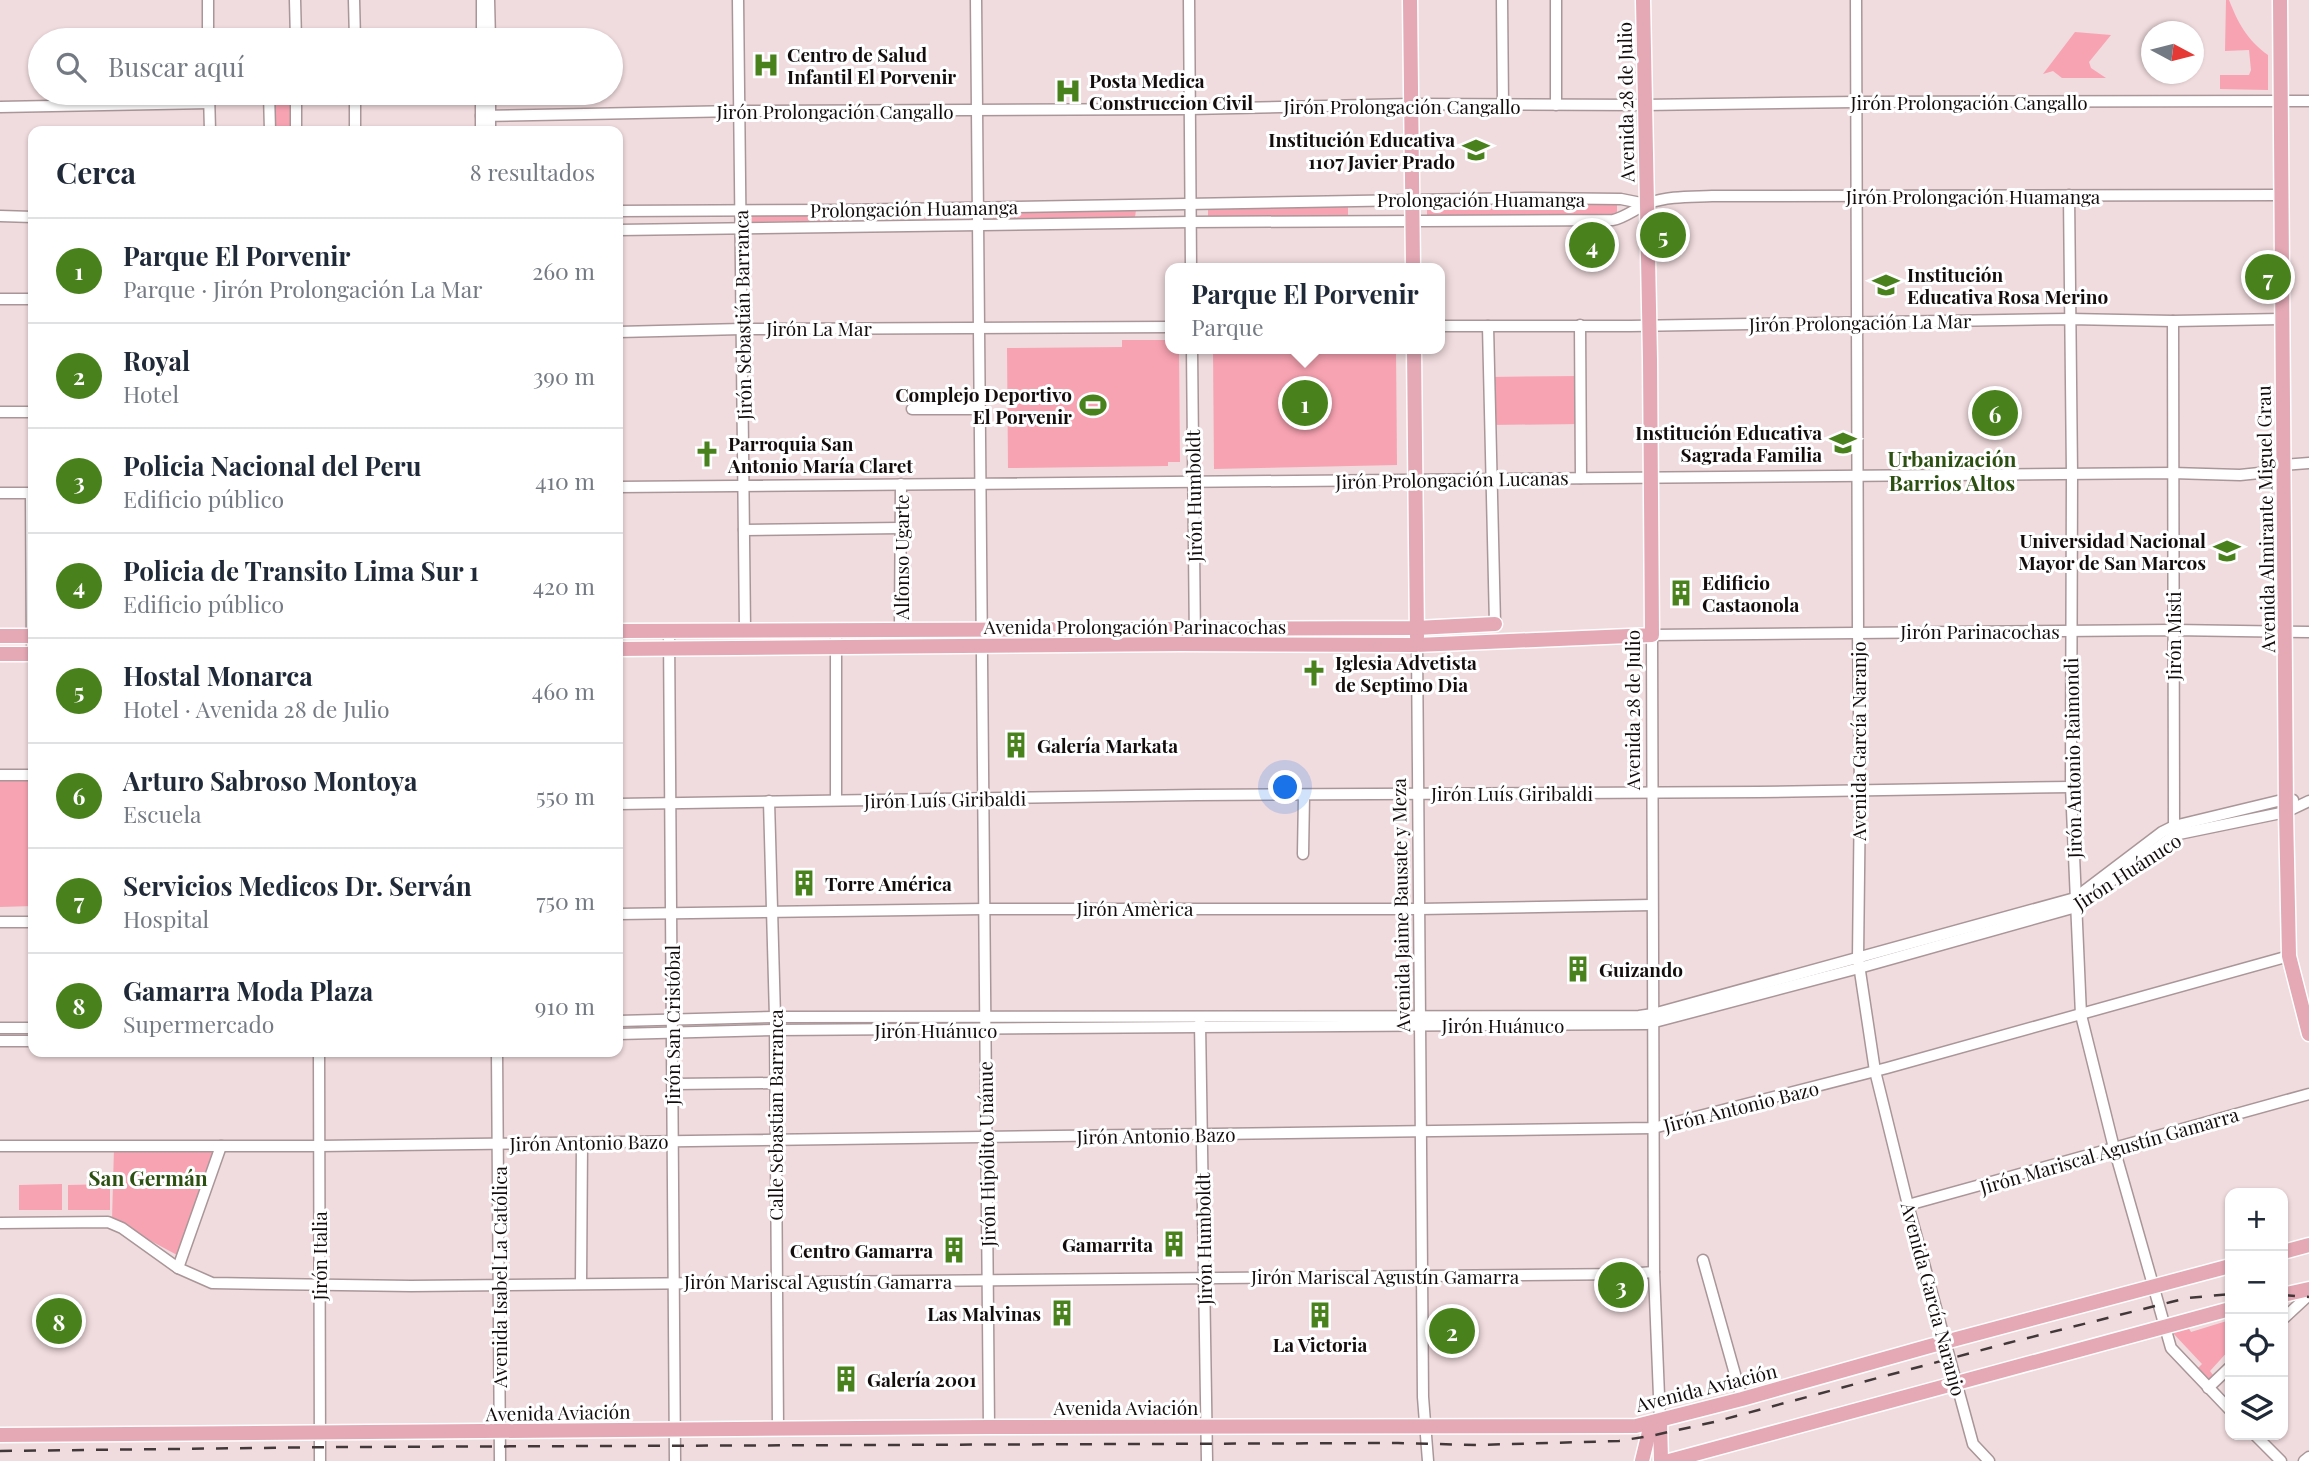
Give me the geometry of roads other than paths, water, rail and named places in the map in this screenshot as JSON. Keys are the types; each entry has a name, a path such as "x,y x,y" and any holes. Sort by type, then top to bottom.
{"main road":[{"path":"1410,0 1413,263"},
{"name":"Avenida 28 de Julio","path":"1643,0 1652,635"},
{"name":"Avenida Almirante Miguel Grau","path":"2280,0 2284,101 2280,195 2289,956 2309,1034"},
{"name":"Avenida Jaime Bausate y Meza","path":"1413,354 1417,645"},
{"name":"Avenida Prolongación Parinacochas","path":"623,649 982,645 1495,624"},
{"name":"Avenida Prolongación Parinacochas","path":"623,631 982,629 1417,645 1652,635"},
{"path":"0,636 28,636"},
{"path":"0,654 28,654"},
{"path":"2287,1251 2309,1245"},
{"name":"Avenida Aviación","path":"0,1435 778,1428 1636,1426 2225,1267"},
{"path":"2288,1295 2309,1289"},
{"path":"1669,1461 2225,1310"},
{"path":"1642,1461 1648,1432 1660,1421"},
{"name":"Avenida 28 de Julio","path":"1660,1421 1661,1461"}],"street":[{"path":"208,0 208,28"},
{"path":"295,0 296,28"},
{"path":"354,0 355,28"},
{"path":"482,0 482,28"},
{"path":"489,0 490,28"},
{"name":"Jirón Sebastián Barranca","path":"738,0 745,631"},
{"name":"Jirón Hipólito Unánue","path":"976,0 989,1427"},
{"path":"1189,0 1191,263"},
{"path":"1502,0 1503,105"},
{"path":"1556,0 1556,105"},
{"name":"Avenida García Naranjo","path":"1856,0 1859,963 1875,1071 1908,1205 1973,1444 1989,1461"},
{"name":"Jirón Prolongación Cangallo","path":"486,116 1411,104 2309,101"},
{"path":"0,107 46,105"},
{"path":"209,105 210,126"},
{"path":"269,105 270,126"},
{"path":"296,105 296,126"},
{"path":"355,105 355,126"},
{"path":"484,105 489,126"},
{"path":"483,126 488,105"},
{"name":"Jirón Antonio Raimondi","path":"2069,195 2071,787 2081,1015 2114,1148 2171,1348 2225,1405"},
{"name":"Jirón Prolongación Huamanga","path":"1646,204 1665,198 2280,195"},
{"name":"Prolongación Huamanga","path":"623,211 1412,200 1620,199 1646,204"},
{"name":"Prolongación Huamanga","path":"623,229 1612,220 1628,215 1646,204"},
{"path":"0,216 28,217"},
{"path":"0,299 28,299"},
{"name":"Jirón Prolongación La Mar","path":"1445,326 2281,319"},
{"name":"Jirón Misti","path":"2173,321 2174,826"},
{"path":"1580,325 1581,478"},
{"path":"1488,326 1495,624"},
{"path":"979,328 1165,327"},
{"name":"Jirón La Mar","path":"623,332 979,328"},
{"name":"Jirón Humboldt","path":"1192,354 1195,636"},
{"path":"912,409 980,409"},
{"path":"0,412 28,412"},
{"name":"Jirón Prolongación Lucanas","path":"623,487 1857,475 2240,475 2269,472 2284,465 2309,463"},
{"name":"Alfonso Ugarte","path":"900,630 901,484"},
{"path":"0,493 28,493"},
{"path":"744,530 901,528"},
{"path":"836,630 836,800"},
{"name":"Jirón Parinacochas","path":"1652,635 2173,630 2309,632"},
{"name":"Jirón San Cristóbal","path":"669,631 675,1461"},
{"name":"Avenida 28 de Julio","path":"1652,635 1654,1272 1660,1421"},
{"name":"Avenida Jaime Bausate y Meza","path":"1417,645 1424,1427 1428,1461"},
{"path":"0,775 28,775"},
{"name":"Jirón Luís Giribaldi","path":"623,804 2071,787"},
{"path":"1303,854 1304,795"},
{"name":"Jirón Huánuco","path":"2075,902 2162,832 2174,826 2306,801"},
{"name":"Calle Sebastian Barranca","path":"769,802 776,1083 778,1428"},
{"name":"Jirón Huánuco","path":"623,1034 775,1030 1200,1028 1421,1021 1653,1018 2075,902 2179,834 2286,805"},
{"name":"Jirón Amèrica","path":"623,914 1652,905"},
{"path":"0,922 28,922"},
{"name":"Jirón Antonio Bazo","path":"0,1146 319,1146 1653,1128 1875,1071 2289,956"},
{"name":"Jirón Humboldt","path":"1199,1016 1207,1461"},
{"name":"Jirón Huánuco","path":"623,1021 775,1017 1199,1016 1421,1021"},
{"path":"0,1028 28,1028"},
{"path":"0,1041 28,1041"},
{"name":"Jirón Italia","path":"319,1057 320,1461"},
{"name":"Avenida Isabel La Católica","path":"497,1057 500,1461"},
{"path":"673,1084 776,1083"},
{"name":"Jirón Mariscal Agustín Gamarra","path":"1908,1205 2309,1094"},
{"path":"581,1283 582,1142"},
{"path":"178,1268 221,1146"},
{"name":"Jirón Mariscal Agustín Gamarra","path":"0,1223 108,1222 122,1228 178,1268 212,1283 319,1286 1654,1272"},
{"path":"1703,1260 1742,1399"},
{"path":"2288,1314 2309,1295"},
{"path":"2208,1388 2225,1372"},
{"path":"2260,1440 2281,1461"},
{"path":"2304,1461 2309,1457"}],"railway":[{"path":"0,1451 339,1447 1398,1443 1476,1445 1619,1441 1714,1422 2171,1302 2225,1294"},
{"path":"2288,1295 2309,1297"}],"place":[{"name":"Centro de Salud Infantil El Porvenir","path":"766,65"},
{"name":"Posta Medica Construccion Civil","path":"1068,91"},
{"name":"Institución Educativa 1107 Javier Prado","path":"1476,150"},
{"name":"Hostal Monarca","path":"1663,235"},
{"name":"Policia de Transito Lima Sur 1","path":"1592,245"},
{"name":"Servicios Medicos Dr. Serván","path":"2268,277"},
{"name":"Institución Educativa Rosa Merino","path":"1886,285"},
{"name":"Parque El Porvenir","path":"1305,403"},
{"name":"Complejo Deportivo El Porvenir","path":"1093,405"},
{"name":"Arturo Sabroso Montoya","path":"1995,413"},
{"name":"Institución Educativa Sagrada Familia","path":"1843,443"},
{"name":"Parroquia San Antonio María Claret","path":"707,454"},
{"name":"Universidad Nacional Mayor de San Marcos","path":"2227,551"},
{"name":"Edificio Castaonola","path":"1681,593"},
{"name":"Iglesia Advetista de Septimo Dia","path":"1314,673"},
{"name":"Galería Markata","path":"1016,745"},
{"name":"Torre América","path":"804,883"},
{"name":"Guizando","path":"1578,969"},
{"name":"Gamarrita","path":"1174,1244"},
{"name":"Centro Gamarra","path":"954,1250"},
{"name":"Policia Nacional del Peru","path":"1621,1285"},
{"name":"Las Malvinas","path":"1062,1313"},
{"name":"La Victoria","path":"1320,1315"},
{"name":"Gamarra Moda Plaza","path":"59,1321"},
{"name":"Royal","path":"1452,1331"},
{"name":"Galería 2001","path":"846,1379"}],"district":[{"name":"Urbanización Barrios Altos","path":"1952,470"},
{"name":"San Germán","path":"148,1177"}]}
